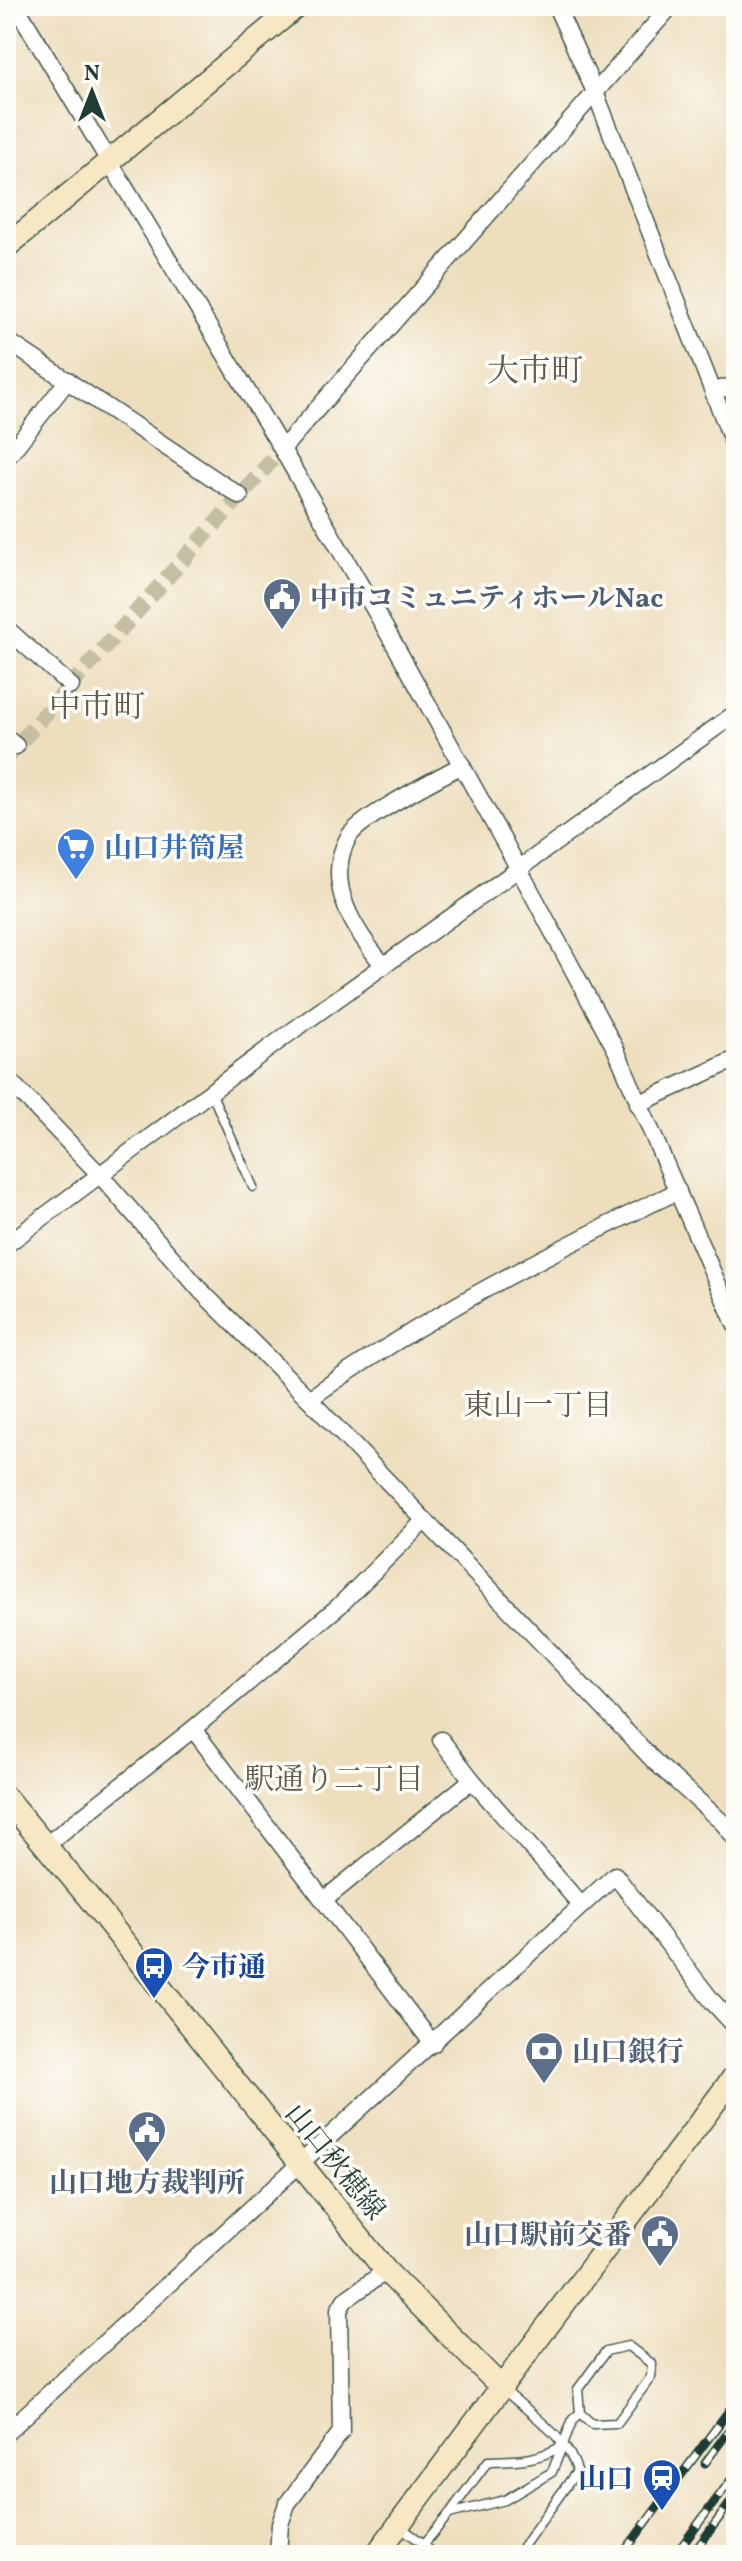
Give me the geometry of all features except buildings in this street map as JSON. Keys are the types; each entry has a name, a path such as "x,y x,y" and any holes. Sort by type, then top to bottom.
{"main road":[{"path":"6,247 297,6"},
{"name":"山口秋穂線","path":"6,1798 386,2271 502,2388"},
{"path":"376,2555 736,2074"}],"street":[{"path":"16,6 282,449 519,869 616,1050 736,1326"},
{"path":"556,6 595,92 736,450"},
{"path":"282,449 671,6"},
{"path":"6,340 240,496"},
{"path":"6,459 68,380"},
{"path":"714,391 736,385"},
{"path":"6,628 71,686"},
{"path":"6,1245 211,1092 736,713"},
{"path":"384,966 342,900 338,871 348,836 410,793 462,765"},
{"path":"638,1104 736,1059"},
{"path":"6,1077 101,1176 201,1291 309,1399 655,1762 723,1823 736,1839"},
{"path":"309,1399 371,1355 482,1290 678,1191"},
{"path":"46,1845 193,1729 339,1606 425,1520"},
{"path":"193,1729 433,2044"},
{"path":"441,1740 581,1905"},
{"path":"324,1900 472,1780"},
{"path":"6,2433 615,1875 712,2001 736,2027"},
{"path":"278,2555 280,2524 287,2504 341,2432 339,2310 345,2300 386,2271"}],"lane":[{"path":"211,1092 253,1187"},
{"path":"628,2346 652,2364 651,2377 617,2423 592,2424 580,2413 578,2389 606,2351 628,2346"},
{"path":"502,2388 564,2444 573,2455 577,2471 517,2555"},
{"path":"449,2514 505,2500 552,2472 573,2419 580,2413"},
{"path":"424,2544 488,2461 545,2456 564,2444"},
{"path":"399,2526 424,2544 433,2555"}],"tunnel":[{"path":"6,758 282,449"}],"railway":[{"path":"622,2555 736,2401"},
{"path":"705,2463 736,2421"},
{"path":"675,2555 736,2473"},
{"path":"692,2555 736,2495"}],"place":[{"name":"中市コミュニティホールNac","path":"282,631"},
{"name":"山口井筒屋","path":"76,881"},
{"name":"今市通","path":"154,2000"},
{"name":"山口銀行","path":"544,2085"},
{"name":"山口地方裁判所","path":"147,2164"},
{"name":"山口駅前交番","path":"660,2268"},
{"name":"山口","path":"662,2512"}],"district":[{"name":"大市町","path":"535,370"},
{"name":"中市町","path":"97,706"},
{"name":"東山一丁目","path":"538,1405"},
{"name":"駅通り二丁目","path":"334,1779"}]}
